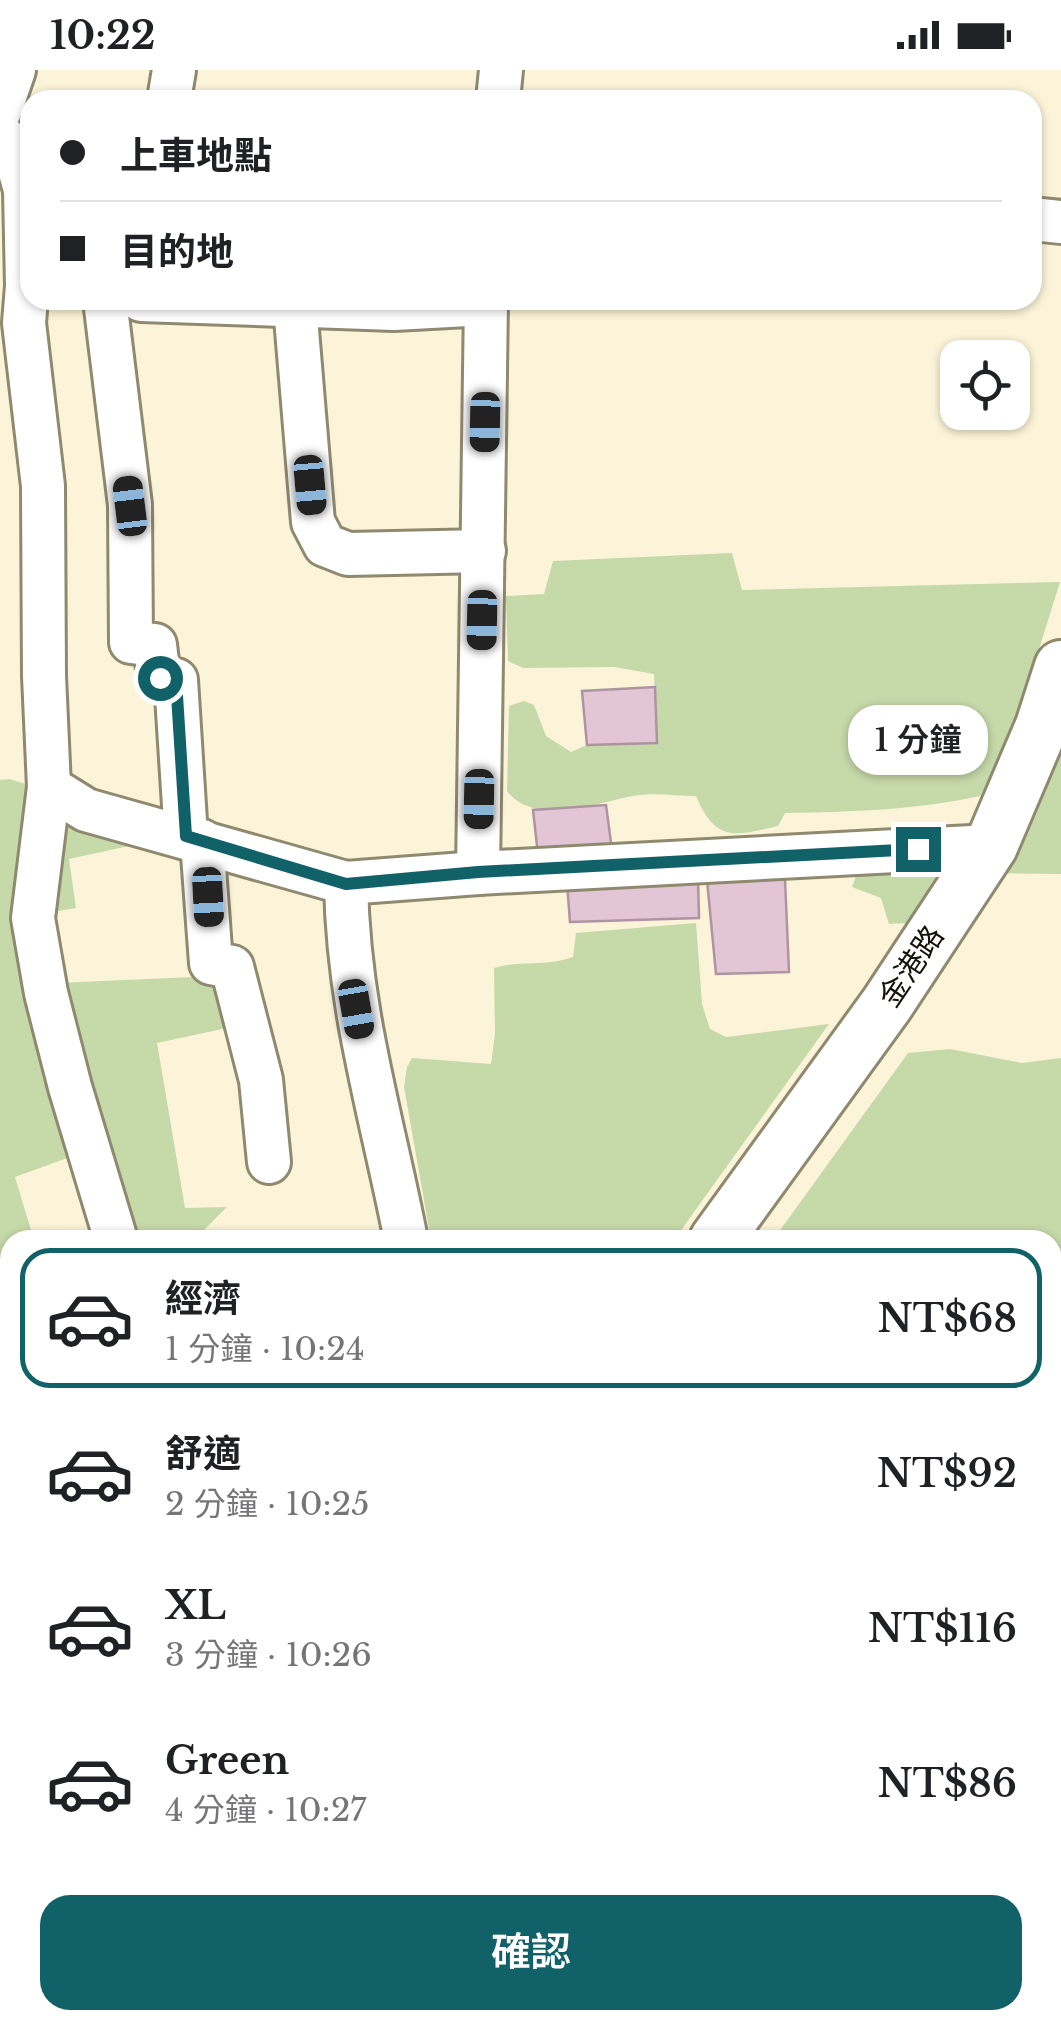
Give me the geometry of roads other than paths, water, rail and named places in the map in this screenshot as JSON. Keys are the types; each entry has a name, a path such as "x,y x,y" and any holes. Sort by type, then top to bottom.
{"main road":[{"name":"金港路","path":"723,1230 887,1004 991,846 1042,726 1061,668"}],"street":[{"path":"0,111 14,70"},
{"path":"0,133 14,150 20,170"},
{"path":"22,310 43,486 44,676 50,788 34,918 55,1030 113,1230"},
{"path":"106,310 130,506 131,642 155,645 160,678 176,680 211,963 232,967 261,1080 269,1162"},
{"path":"295,310 313,522 325,545 348,554 484,551"},
{"path":"478,872 486,310"},
{"path":"50,788 86,810 346,884 478,872 991,846"},
{"path":"346,884 352,984 366,1066 384,1130 404,1230"}]}
